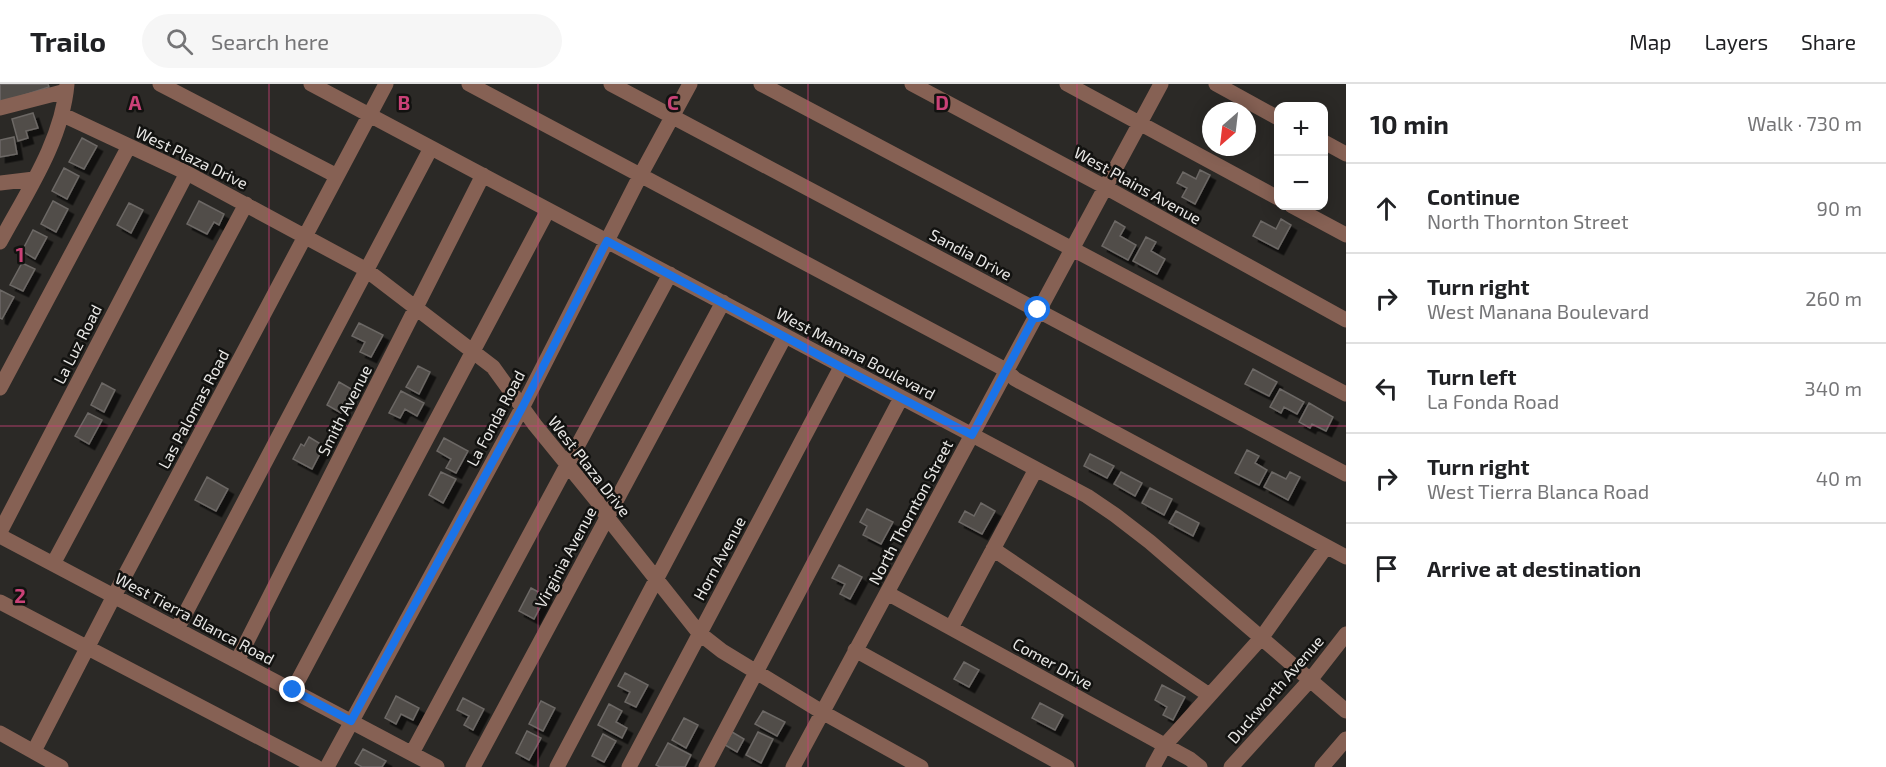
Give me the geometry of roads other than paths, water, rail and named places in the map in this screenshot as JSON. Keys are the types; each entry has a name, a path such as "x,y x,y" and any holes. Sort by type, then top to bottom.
{"street":[{"path":"160,84 337,177"},
{"name":"West Manana Boulevard","path":"311,84 1087,496 1150,542 1346,711"},
{"name":"Las Palomas Road","path":"34,751 386,84"},
{"path":"469,84 1006,370 1015,379 1346,557"},
{"name":"Sandia Drive","path":"611,84 1346,474"},
{"name":"La Fonda Road","path":"327,767 522,408 640,176 690,84"},
{"path":"761,84 1346,394"},
{"name":"West Plains Avenue","path":"912,84 1346,320"},
{"path":"1067,84 1274,196"},
{"name":"North Thornton Street","path":"793,767 1161,84"},
{"path":"1216,84 1274,116"},
{"path":"0,108 67,87 63,115 54,139 0,242"},
{"name":"West Plaza Drive","path":"63,115 187,172 365,269 493,367 522,408 699,633 722,651 822,712 921,767"},
{"path":"1328,145 1346,154"},
{"path":"0,388 129,146"},
{"path":"177,629 365,269 431,148"},
{"name":"La Luz Road","path":"0,534 187,172"},
{"name":"Smith Avenue","path":"237,661 483,176"},
{"path":"0,183 33,179"},
{"path":"53,564 246,204"},
{"path":"293,690 548,210"},
{"path":"1299,210 1346,235"},
{"path":"412,753 670,274"},
{"name":"Virginia Avenue","path":"473,767 723,302"},
{"path":"557,767 785,336"},
{"name":"Horn Avenue","path":"629,767 841,367"},
{"path":"706,767 901,398"},
{"path":"951,628 1036,469"},
{"name":"West Tierra Blanca Road","path":"0,534 437,767"},
{"path":"1153,767 1165,745 1262,637 1326,548"},
{"path":"993,549 1209,695"},
{"name":"Comer Drive","path":"887,592 1191,759 1200,767"},
{"path":"0,602 316,767"},
{"name":"Duckworth Avenue","path":"1231,767 1311,680 1346,634"},
{"path":"855,650 1067,767"},
{"path":"0,733 62,767"},
{"path":"1323,767 1346,739"}]}
